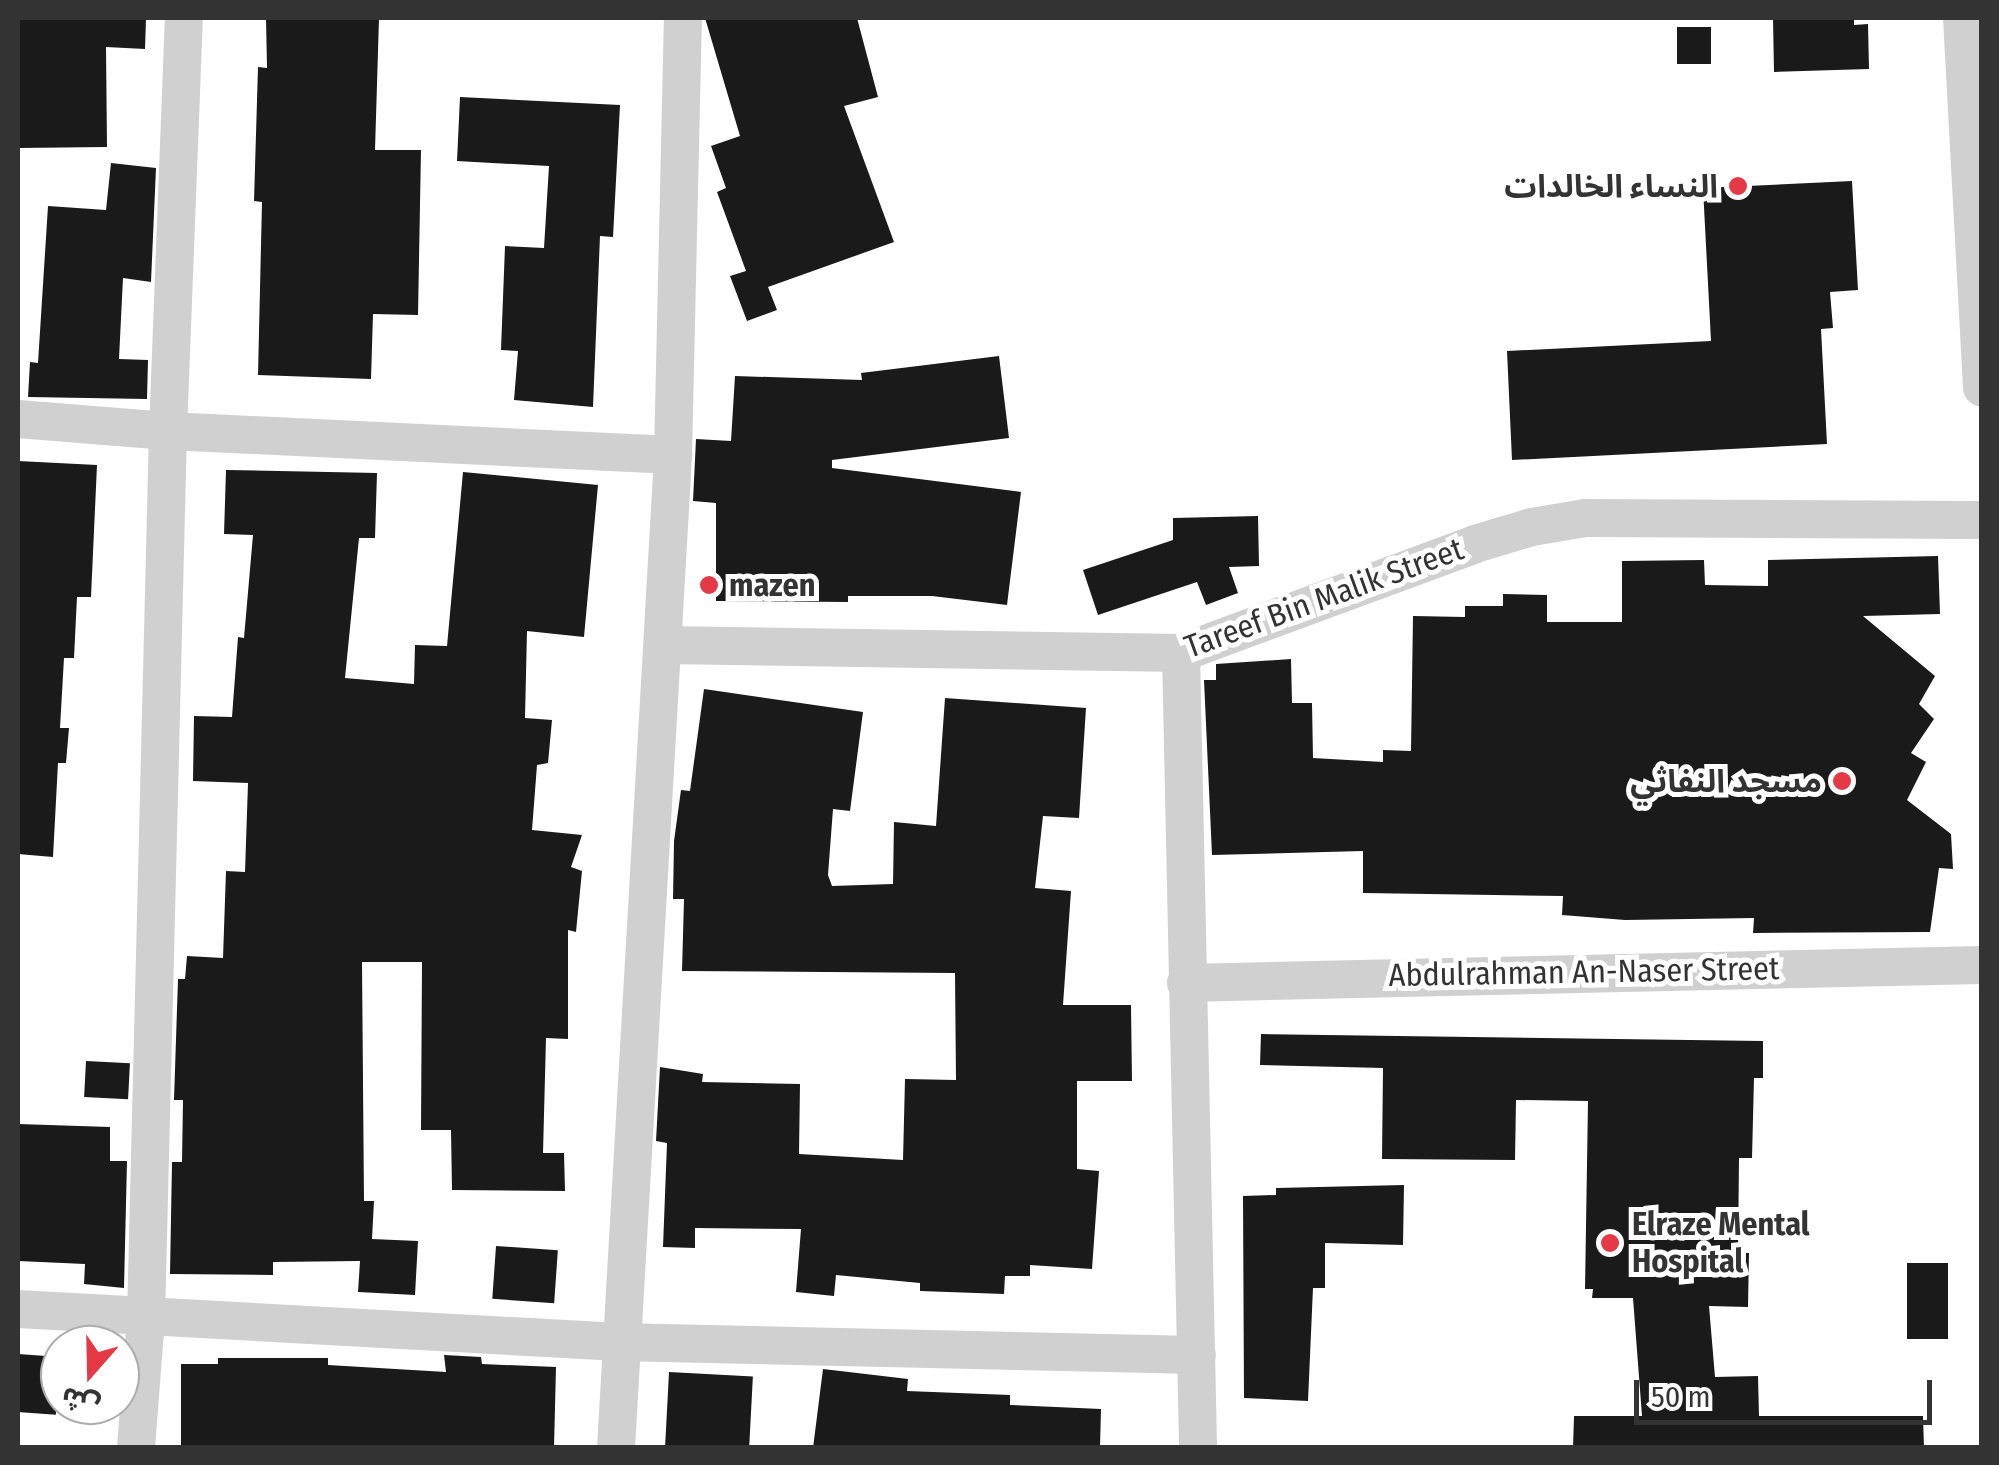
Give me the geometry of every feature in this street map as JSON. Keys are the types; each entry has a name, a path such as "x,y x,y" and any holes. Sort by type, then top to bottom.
{"street":[{"path":"136,1448 146,1318 168,431 184,18"},
{"path":"616,1448 619,1342 673,455 683,18"},
{"path":"1962,18 1975,100 1982,386"},
{"path":"18,419 168,431 673,455"},
{"name":"Tareef Bin Malik Street","path":"663,645 1181,653 1532,527 1585,518 1982,520"},
{"path":"1181,653 1198,1448"},
{"name":"Abdulrahman An-Naser Street","path":"1186,983 1982,965"},
{"path":"18,1309 619,1342 1197,1355"}],"building":[{"path":"18,18 146,18 145,49 106,47 107,147 18,148"},
{"path":"266,18 379,18 375,150 421,150 418,315 373,314 371,379 258,375 262,202 254,201 258,67 267,68"},
{"path":"705,18 857,18 878,97 844,106 894,242 768,287 777,310 747,321 730,276 746,271 717,192 726,188 711,146 740,136"},
{"path":"1773,18 1854,18 1854,25 1868,24 1869,69 1774,72"},
{"path":"1677,27 1711,27 1711,64 1677,64"},
{"path":"460,97 620,105 613,237 600,236 593,407 514,400 518,351 501,350 505,246 544,248 549,166 457,161"},
{"path":"111,163 156,168 151,282 123,278 119,359 148,360 147,399 28,397 30,362 38,363 48,206 106,210"},
{"path":"1852,181 1858,290 1830,292 1833,328 1821,329 1827,444 1512,460 1507,351 1711,341 1703,188"},
{"path":"999,356 1009,438 832,460 832,468 1021,492 1007,605 932,596 848,596 848,602 716,601 716,503 693,501 696,439 731,441 735,376 862,380 861,373"},
{"path":"18,461 97,465 91,597 77,597 74,658 64,658 60,728 69,728 66,763 58,763 53,857 18,854"},
{"path":"226,470 377,473 375,538 359,538 345,678 414,684 415,645 447,646 463,472 598,485 584,637 527,631 525,718 552,720 548,763 537,765 532,830 582,835 571,867 582,871 576,932 568,930 568,1039 546,1038 543,1153 564,1153 565,1191 452,1190 451,1130 421,1130 422,962 362,962 364,1201 374,1201 372,1239 418,1241 415,1295 358,1292 360,1261 273,1262 273,1275 170,1274 172,1162 182,1162 183,1100 174,1100 178,979 185,979 187,956 223,958 226,871 245,872 248,783 193,781 194,716 232,717 238,637 244,638 253,535 224,534"},
{"path":"1258,516 1259,566 1229,567 1238,593 1206,605 1197,582 1098,615 1083,570 1173,540 1173,518"},
{"path":"1938,556 1940,614 1863,616 1935,676 1919,704 1934,719 1911,753 1926,762 1907,800 1951,834 1953,869 1939,868 1930,932 1753,933 1754,918 1625,920 1562,915 1563,896 1363,893 1363,851 1212,855 1204,680 1216,680 1216,664 1291,659 1292,703 1312,703 1313,758 1383,762 1383,750 1411,751 1413,616 1465,617 1465,606 1503,606 1503,594 1547,595 1547,622 1622,622 1622,561 1704,560 1705,585 1768,586 1768,560"},
{"path":"704,689 863,712 850,811 833,809 828,875 832,886 893,884 894,822 936,826 945,698 1086,708 1079,818 1043,816 1035,888 1071,891 1063,1005 1131,1005 1132,1081 1077,1081 1077,1169 1099,1171 1092,1269 1030,1265 1030,1276 1005,1276 1004,1294 920,1291 920,1283 836,1275 834,1296 796,1292 801,1229 695,1228 695,1248 663,1247 667,1143 656,1141 660,1067 703,1074 702,1082 800,1084 799,1154 903,1160 905,1079 956,1080 955,973 682,971 684,899 673,899 674,841 681,790 690,791"},
{"path":"1261,1034 1763,1041 1763,1078 1754,1078 1752,1158 1739,1158 1738,1253 1749,1253 1748,1307 1709,1306 1715,1377 1758,1376 1759,1416 1923,1416 1924,1448 1573,1448 1574,1416 1642,1416 1633,1298 1592,1298 1593,1289 1585,1289 1588,1101 1516,1100 1515,1160 1382,1159 1383,1068 1260,1065"},
{"path":"86,1061 130,1063 128,1099 84,1097"},
{"path":"18,1124 110,1127 110,1161 127,1161 124,1288 84,1284 85,1264 18,1261"},
{"path":"1404,1185 1403,1245 1325,1243 1325,1288 1313,1288 1308,1401 1244,1398 1243,1196 1276,1195 1276,1188"},
{"path":"496,1246 558,1250 554,1303 492,1299"},
{"path":"1907,1263 1948,1263 1948,1339 1907,1339"},
{"path":"18,1354 40,1356 40,1414 18,1412"},
{"path":"444,1355 481,1357 482,1364 556,1367 554,1448 181,1448 181,1364 218,1364 218,1358 328,1358 328,1365 446,1372"},
{"path":"823,1369 908,1379 907,1391 1010,1395 1010,1405 1101,1409 1100,1447 813,1448"},
{"path":"669,1372 753,1376 749,1448 665,1448"}],"place":[{"name":"النساء الخالدات","path":"1738,186"},
{"name":"mazen","path":"709,585"},
{"name":"مسجد النفاثي","path":"1842,781"},
{"name":"Elraze Mental Hospital","path":"1610,1243"}]}
